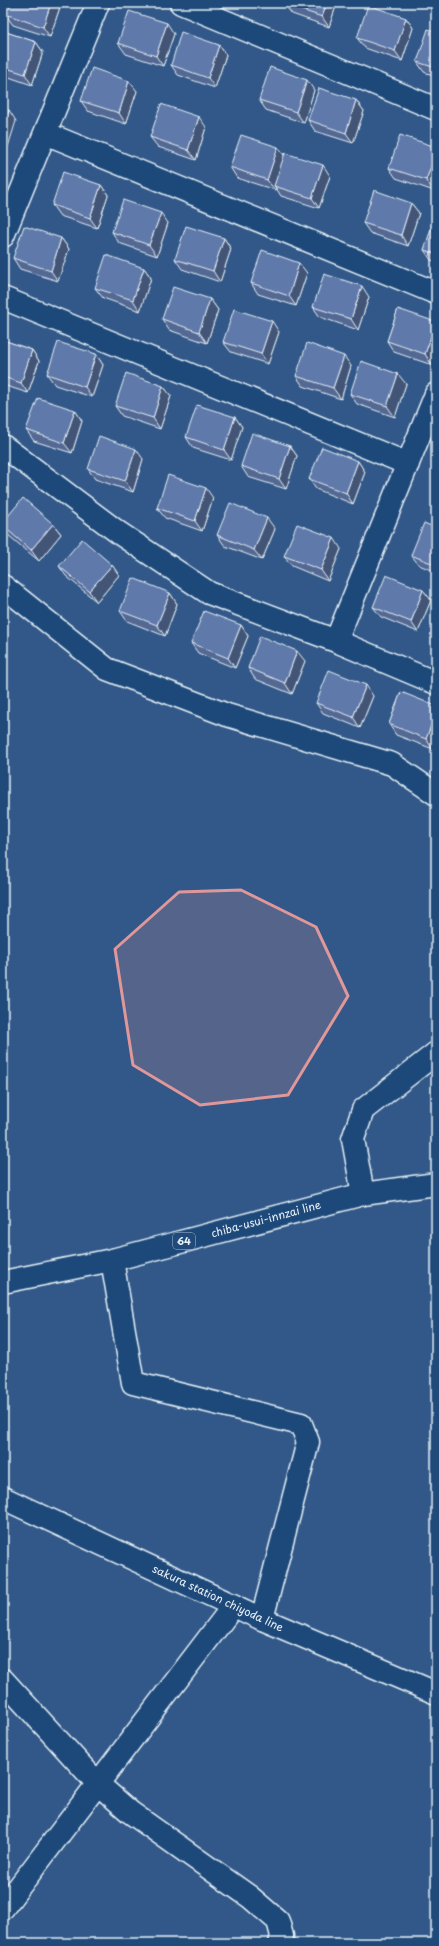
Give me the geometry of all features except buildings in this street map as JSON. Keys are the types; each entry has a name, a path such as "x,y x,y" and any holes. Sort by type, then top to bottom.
{"street":[{"path":"3,236 98,3"},
{"path":"181,3 436,109"},
{"path":"45,133 436,293"},
{"path":"3,298 408,464"},
{"path":"336,641 436,394"},
{"path":"3,446 120,533 209,593 336,641 436,683"},
{"path":"3,586 107,669 228,715 392,764 436,794"},
{"path":"363,1194 353,1139 363,1110 436,1053"},
{"name":"chiba-usui-innzai line","path":"3,1282 112,1260 363,1194 436,1184"},
{"path":"112,1260 133,1383 301,1424 308,1442 262,1619"},
{"name":"sakura station chiyoda line","path":"3,1498 262,1619 436,1693"},
{"path":"3,1908 234,1606"},
{"path":"3,1680 98,1784 130,1812 250,1897 278,1921 282,1936 280,1943"}],"highlighted area":[{"path":"241,890 316,927 348,996 288,1095 200,1105 133,1065 115,949 179,892"}]}
